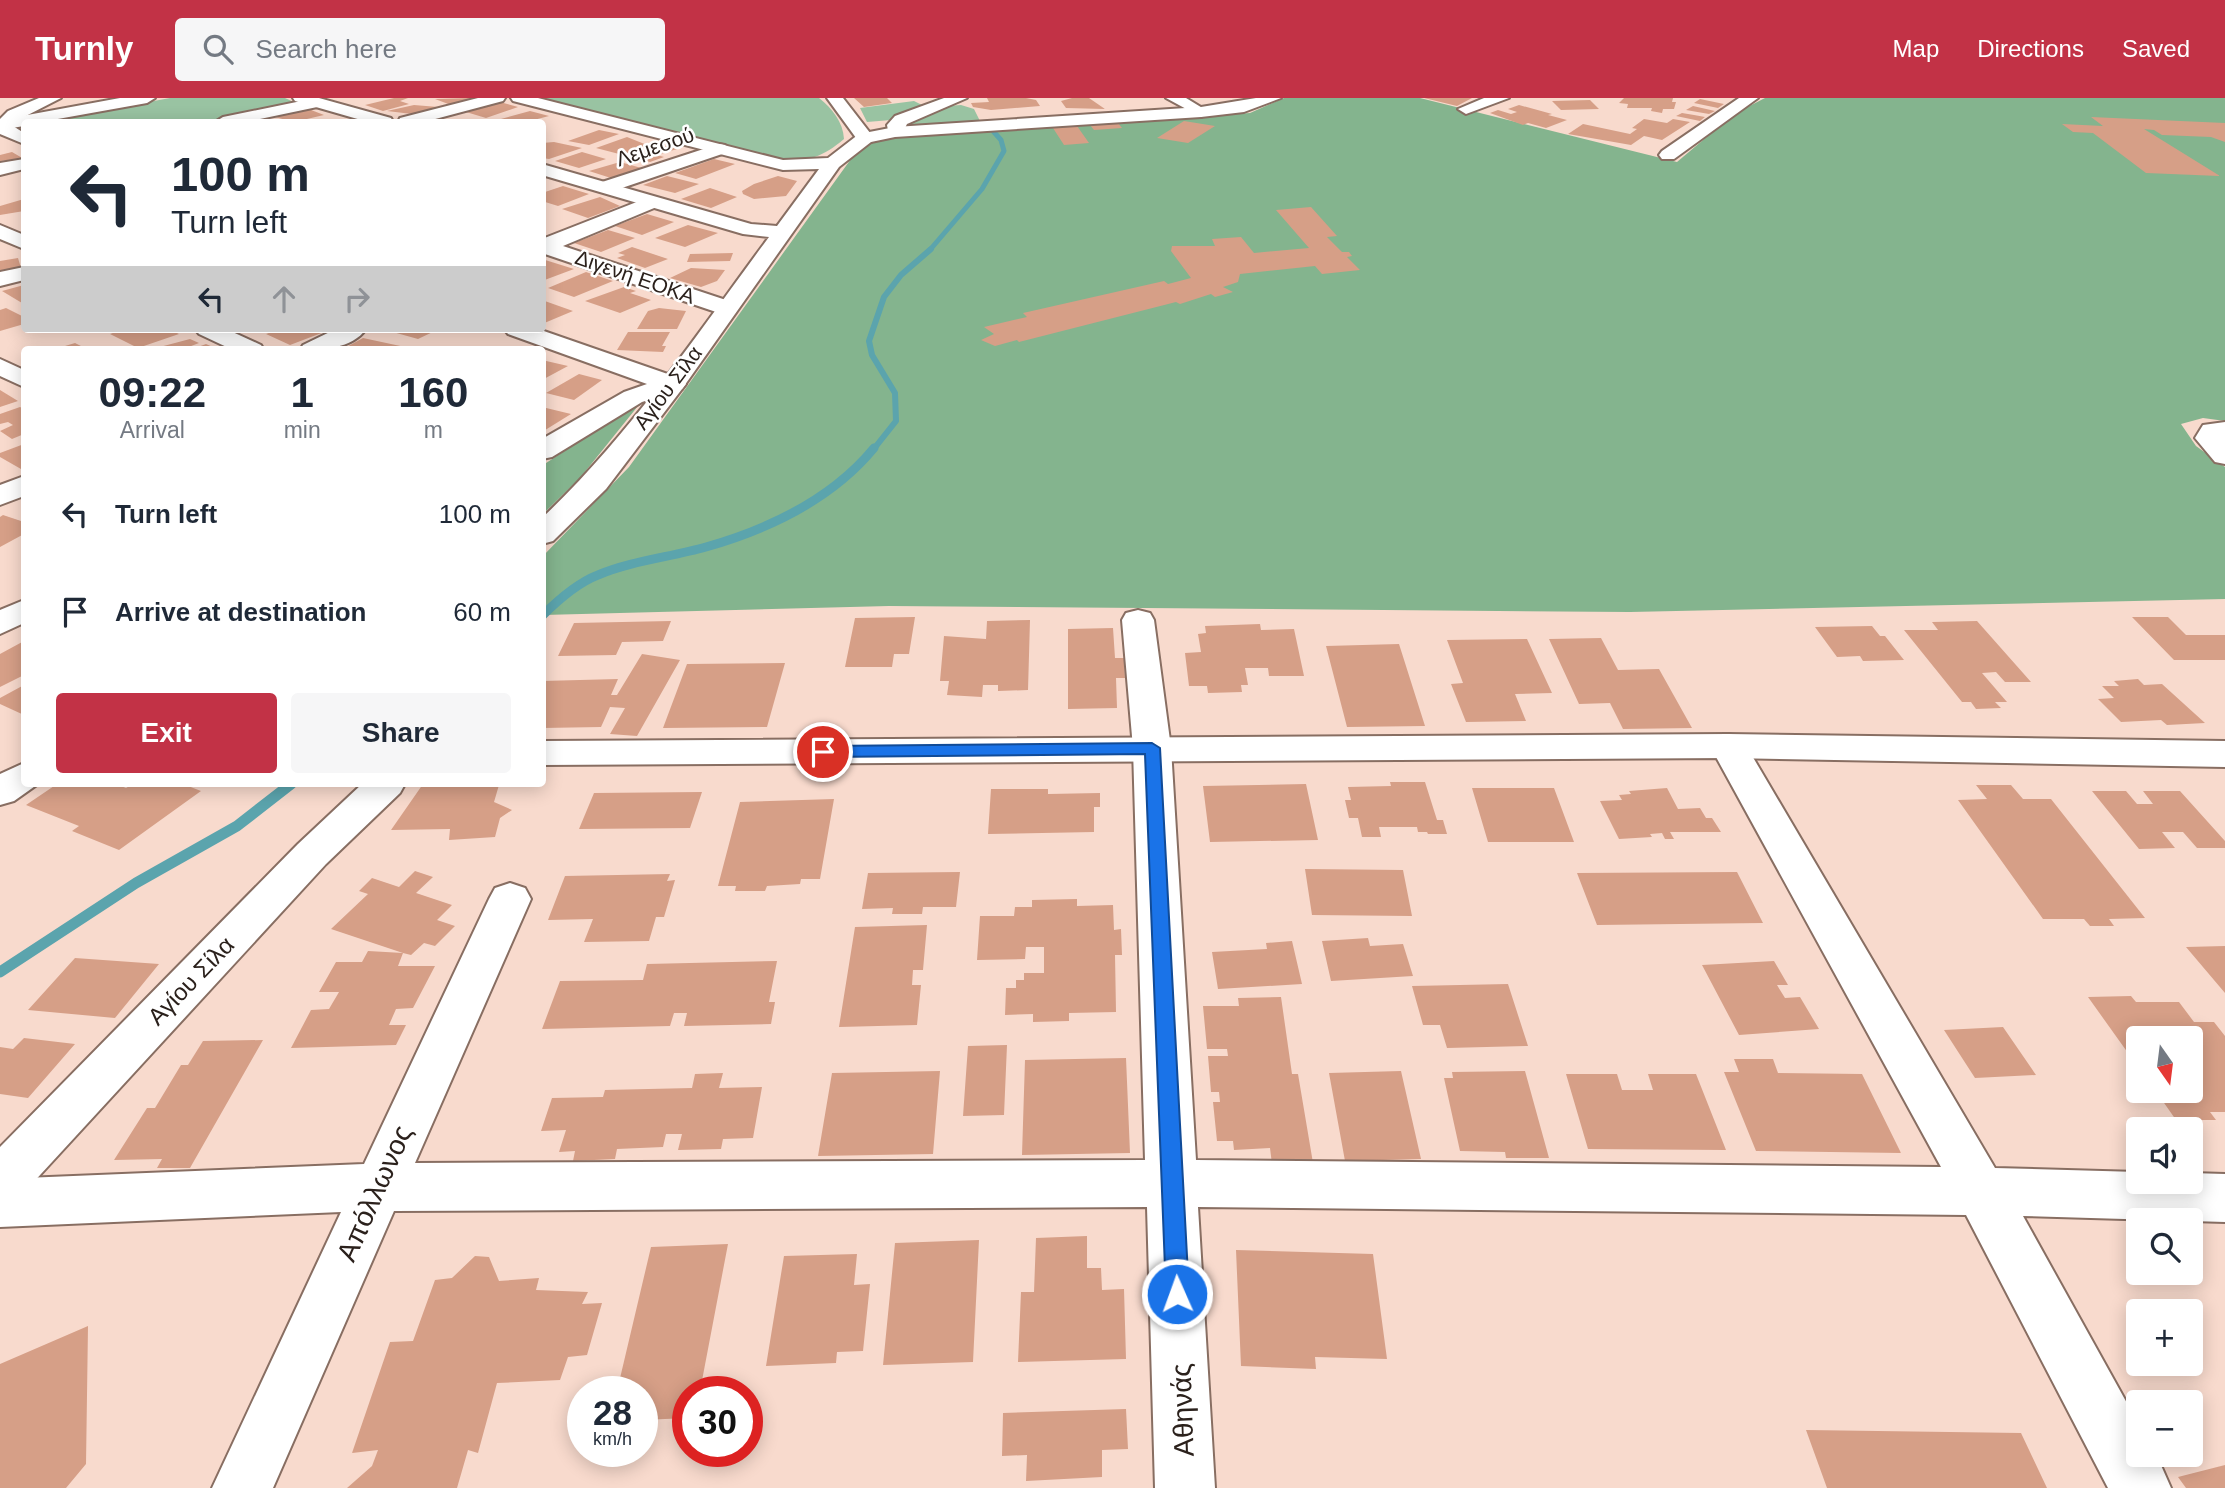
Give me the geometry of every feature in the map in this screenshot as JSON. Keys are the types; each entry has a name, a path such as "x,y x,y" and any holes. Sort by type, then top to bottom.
{"street":[{"path":"2,125 14,115 53,98"},
{"path":"34,119 147,98"},
{"path":"417,119 497,98"},
{"path":"519,98 783,165 835,163"},
{"path":"835,98 865,138 895,132 1201,112 1244,107 1273,98"},
{"path":"916,98 935,106"},
{"path":"895,132 895,125 901,120 959,98"},
{"path":"1466,109 1501,98"},
{"path":"1668,155 1743,99"},
{"path":"235,119 309,100 375,119"},
{"path":"1178,100 1244,107"},
{"path":"1178,100 1201,112"},
{"path":"2,125 21,121"},
{"path":"2,125 5,130 21,137"},
{"name":"Αγίου Σίλα","path":"546,531 596,483 673,384 842,152 865,138"},
{"name":"Λεμεσού","path":"606,187 719,149"},
{"path":"0,169 21,165"},
{"path":"546,170 750,230 783,232"},
{"path":"546,246 652,202"},
{"path":"0,231 21,242"},
{"name":"Διγενή ΕΟΚΑ","path":"546,248 727,308"},
{"path":"0,279 21,275"},
{"path":"216,333 243,346"},
{"path":"320,346 346,333"},
{"path":"513,346 526,333 620,368 673,384"},
{"path":"0,366 21,378"},
{"path":"546,449 633,397 673,384"},
{"path":"2218,430 2209,438 2225,456"},
{"path":"0,496 21,486"},
{"path":"0,624 21,612"},
{"name":"Αθηνάς","path":"1138,620 1152,748 1185,1488"},
{"path":"1728,746 1848,949 1983,1191 2141,1488"},
{"path":"546,753 1728,746 2225,754"},
{"path":"0,792 21,778"},
{"name":"Αγίου Σίλα","path":"0,1182 312,854 383,787"},
{"name":"Απόλλωνος","path":"242,1488 376,1187 510,899"},
{"path":"0,1203 376,1187 1172,1183 1983,1191 2225,1198"}],"green space":[{"path":"170,98 285,98 296,103 227,119 58,119"},
{"path":"543,98 819,98 836,116 844,139 815,157 782,161"},
{"path":"1284,98 1420,98 1677,162 1734,114 1765,98 2225,98 2225,421 2203,418 2181,424 2196,446 2225,467 2225,599 1630,612 889,606 546,615 546,553 629,467 856,152 872,143 896,136 1250,113"},
{"path":"914,101 922,105 891,120 867,122 860,108"},
{"path":"961,105 974,109 980,121 901,125 946,106"},
{"path":"642,401 580,478 546,511 546,463"}],"building":[{"path":"394,98 408,98 400,101 409,104 383,111 365,105"},
{"path":"472,98 451,105 435,99"},
{"path":"854,98 887,98 892,103 864,107"},
{"path":"987,98 1026,98 1036,100 1040,106 991,110 973,107 971,103 989,102"},
{"path":"1089,98 1105,109 1066,108 1061,101"},
{"path":"1424,98 1472,98 1457,106"},
{"path":"1624,98 1673,98 1672,102 1676,102 1674,109 1663,109 1662,113 1651,111 1652,108 1627,108 1628,104 1619,103"},
{"path":"1700,99 1724,104 1718,108 1694,103"},
{"path":"1590,100 1599,109 1561,110 1552,101"},
{"path":"500,102 518,107 486,118 466,112"},
{"path":"414,105 438,107 412,114 387,111"},
{"path":"1519,105 1567,120 1546,128 1528,123 1523,125 1490,113 1498,110 1511,114 1517,112 1508,109"},
{"path":"1693,106 1715,111 1709,114 1686,110"},
{"path":"306,108 324,115 307,119 271,116"},
{"path":"530,111 549,116 538,119 501,119"},
{"path":"1682,113 1705,117 1700,121 1676,116"},
{"path":"2091,117 2225,123 2225,142 2211,137 2162,135 2154,130 2144,129 2220,176 2146,173 2093,133 2073,132 2062,124 2103,126"},
{"path":"1644,119 1667,123 1673,119 1690,122 1662,140 1644,136 1631,145 1568,134 1583,124 1630,134 1637,129 1632,128"},
{"path":"1184,121 1215,126 1188,143 1157,138"},
{"path":"1118,123 1122,128 1094,130 1090,125"},
{"path":"1077,126 1089,143 1064,145 1053,128"},
{"path":"599,130 619,134 589,145 568,141"},
{"path":"627,137 647,145 623,155 596,148"},
{"path":"554,142 582,148 546,159 546,143"},
{"path":"666,146 677,149 657,155 664,157 650,162 632,157"},
{"path":"12,152 21,159 0,161 0,155"},
{"path":"582,152 606,159 579,168 555,161"},
{"path":"714,159 735,164 696,179 675,173"},
{"path":"620,162 645,169 614,179 589,171"},
{"path":"667,176 699,184 675,193 643,185"},
{"path":"778,176 797,181 786,196 754,199 743,194 742,191 754,184"},
{"path":"563,186 589,194 558,206 546,202 546,192"},
{"path":"710,188 737,197 711,208 681,199"},
{"path":"600,197 620,206 588,218 562,209"},
{"path":"21,200 21,212 0,215 0,206"},
{"path":"1311,207 1337,236 1327,237 1342,252 1349,252 1352,256 1347,257 1360,270 1322,274 1315,266 1240,274 1238,282 1223,287 1233,292 1215,297 1211,294 1180,304 1176,302 1019,342 1017,340 995,346 981,340 994,334 984,327 1027,317 1023,313 1164,281 1168,284 1191,278 1171,251 1172,246 1215,246 1212,239 1241,237 1254,253 1309,248 1276,210"},
{"path":"647,214 674,222 642,235 615,226"},
{"path":"688,225 718,233 685,247 655,238"},
{"path":"608,230 635,238 601,252 574,243"},
{"path":"632,247 668,259 645,268 617,258 625,255 618,253"},
{"path":"733,253 730,261 687,262 690,254"},
{"path":"18,258 21,268 0,272 0,261"},
{"path":"546,260 574,269 546,280"},
{"path":"691,268 725,270 717,281 701,287 670,278"},
{"path":"586,272 613,281 574,297 548,288"},
{"path":"21,286 21,302 2,291"},
{"path":"624,287 636,291 630,293 651,300 620,313 585,301"},
{"path":"546,301 573,311 546,322"},
{"path":"6,308 21,316 21,325 0,331 0,310"},
{"path":"659,308 686,311 677,329 637,329 648,311"},
{"path":"628,332 670,332 662,346 666,346 663,352 617,350"},
{"path":"269,333 322,333 290,345 266,334"},
{"path":"396,333 431,333 418,339"},
{"path":"110,334 179,334 144,346 134,346"},
{"path":"363,338 400,346 348,346"},
{"path":"190,339 199,343 191,346 164,346"},
{"path":"546,361 568,366 546,378"},
{"path":"579,374 602,380 574,400 546,393"},
{"path":"0,390 18,401 0,407"},
{"path":"21,408 21,435 12,439 0,431 13,425 8,422 0,424 0,414"},
{"path":"546,408 571,414 546,430"},
{"path":"21,445 21,469 0,457 0,453"},
{"path":"3,515 21,521 21,536 0,547 0,517"},
{"path":"915,617 909,654 894,654 892,667 845,667 855,618"},
{"path":"2132,617 2168,617 2186,635 2225,635 2225,660 2174,660"},
{"path":"1030,620 1028,690 998,691 998,685 983,685 982,697 947,695 949,681 940,681 944,636 986,639 987,621"},
{"path":"671,621 663,641 622,642 616,655 558,656 574,623"},
{"path":"1977,621 2031,682 2005,682 1996,672 1982,673 2007,702 1995,702 2001,708 1976,709 1971,702 1962,702 1904,630 1938,630 1932,622"},
{"path":"1260,624 1261,630 1294,629 1304,676 1269,676 1268,668 1245,668 1248,685 1241,685 1242,692 1208,693 1207,686 1189,686 1185,653 1201,652 1198,634 1206,633 1205,626"},
{"path":"1872,626 1880,636 1885,636 1904,660 1863,661 1860,656 1837,657 1815,627"},
{"path":"1113,628 1115,658 1124,658 1125,678 1116,678 1117,708 1068,709 1068,629"},
{"path":"1601,638 1618,670 1659,669 1692,728 1623,729 1610,703 1579,704 1549,639"},
{"path":"1527,639 1552,693 1515,694 1526,721 1466,722 1451,684 1463,683 1447,640"},
{"path":"21,643 21,676 0,687 0,654"},
{"path":"1399,644 1425,726 1347,727 1326,646"},
{"path":"642,654 680,660 637,736 610,734 625,708 610,707 601,727 546,728 546,681 618,679 611,695 617,695"},
{"path":"785,663 767,727 663,728 687,664"},
{"path":"2138,679 2144,685 2162,684 2205,723 2167,725 2161,720 2121,722 2098,699 2114,698 2102,686 2119,686 2114,681"},
{"path":"21,687 21,714 0,704 0,698"},
{"path":"1390,782 1425,782 1437,820 1443,820 1447,834 1418,832 1417,827 1379,827 1381,837 1362,837 1358,818 1349,818 1345,800 1351,800 1348,787 1391,786"},
{"path":"1306,784 1318,840 1210,842 1203,786"},
{"path":"1976,785 2011,785 2023,799 2051,799 2145,918 2109,919 2114,926 2090,926 2084,919 2043,919 1958,800 1987,799"},
{"path":"53,787 191,787 201,791 119,850 72,831 79,826 26,805"},
{"path":"421,787 498,787 494,802 512,810 500,818 495,837 449,840 450,829 391,830"},
{"path":"1472,788 1554,788 1574,842 1488,842"},
{"path":"1667,788 1678,809 1700,808 1706,818 1712,818 1721,832 1670,832 1674,839 1665,839 1662,833 1650,834 1652,837 1619,839 1600,801 1622,800 1619,795 1631,794 1629,791"},
{"path":"991,789 1048,789 1048,794 1100,793 1100,807 1094,807 1094,832 988,834"},
{"path":"2092,791 2126,791 2137,804 2153,804 2143,791 2180,791 2225,841 2225,848 2197,848 2183,832 2162,832 2175,848 2139,849"},
{"path":"702,792 690,828 579,829 594,793"},
{"path":"834,799 820,879 801,879 800,884 767,886 765,891 735,891 736,886 718,886 740,802"},
{"path":"1305,869 1403,870 1412,916 1312,915"},
{"path":"415,871 433,877 416,893 452,905 437,920 455,926 435,946 424,943 411,955 331,929 368,894 359,891 372,878 399,887"},
{"path":"960,872 956,907 923,907 922,914 892,914 893,908 862,909 868,873"},
{"path":"1737,872 1763,923 1597,925 1577,873"},
{"path":"670,874 667,881 675,880 664,917 656,917 649,941 584,942 593,919 548,920 565,876"},
{"path":"1077,899 1077,906 1113,905 1114,930 1121,929 1122,955 1115,955 1116,1012 1069,1013 1069,1021 1033,1022 1033,1014 1005,1015 1006,988 1016,988 1016,980 1024,980 1024,973 1044,973 1044,947 1026,947 1025,959 977,960 980,916 1014,916 1015,907 1032,907 1032,900"},
{"path":"927,925 923,970 913,970 912,985 921,985 917,1025 839,1027 855,927"},
{"path":"1368,938 1370,946 1403,944 1413,976 1331,981 1322,941"},
{"path":"1292,941 1302,984 1218,989 1212,952 1267,949 1266,943"},
{"path":"2225,946 2225,993 2186,947"},
{"path":"368,951 403,953 398,966 435,966 413,1008 396,1009 389,1025 406,1025 396,1045 291,1048 311,1010 329,1009 339,992 319,992 336,962 362,962"},
{"path":"75,958 159,964 115,1018 28,1010"},
{"path":"777,961 769,1002 775,1002 771,1024 684,1026 687,1013 674,1013 670,1026 542,1029 560,981 643,980 647,964"},
{"path":"1774,961 1788,985 1777,985 1785,998 1800,997 1819,1029 1739,1035 1702,965"},
{"path":"1508,984 1528,1046 1447,1048 1440,1025 1423,1025 1412,986"},
{"path":"2131,996 2136,1002 2179,1002 2194,1022 2214,1022 2225,1036 2225,1112 2210,1112 2216,1120 2174,1117 2164,1103 2203,1103 2203,1026 2126,1026 2126,1050 2088,997"},
{"path":"1281,997 1292,1074 1298,1074 1313,1163 1272,1164 1270,1148 1234,1150 1233,1141 1217,1141 1213,1102 1220,1102 1219,1092 1211,1092 1208,1056 1228,1056 1227,1049 1207,1049 1203,1006 1239,1006 1238,998"},
{"path":"2003,1027 2036,1075 1975,1078 1944,1030"},
{"path":"24,1038 75,1044 28,1098 0,1094 0,1047 13,1049"},
{"path":"263,1040 190,1168 157,1168 162,1159 114,1160 147,1108 155,1108 181,1065 188,1065 203,1041"},
{"path":"1007,1045 1004,1115 963,1116 968,1046"},
{"path":"1126,1058 1130,1153 1022,1155 1025,1060"},
{"path":"1734,1059 1773,1059 1778,1073 1862,1074 1901,1153 1756,1151 1724,1072 1739,1072"},
{"path":"940,1071 933,1154 818,1156 832,1073"},
{"path":"1401,1071 1421,1159 1345,1161 1329,1073"},
{"path":"1525,1071 1549,1158 1506,1158 1505,1152 1460,1151 1444,1078 1453,1078 1452,1072"},
{"path":"723,1073 719,1088 762,1087 753,1138 723,1139 721,1149 678,1150 682,1134 666,1134 663,1147 617,1149 615,1159 573,1161 575,1151 559,1152 566,1130 541,1131 552,1098 603,1097 605,1090 692,1088 695,1074"},
{"path":"1566,1074 1617,1074 1622,1090 1653,1090 1648,1074 1696,1074 1726,1150 1588,1149"},
{"path":"1087,1236 1087,1268 1101,1268 1102,1290 1124,1289 1126,1359 1018,1362 1021,1292 1034,1292 1036,1238"},
{"path":"979,1240 973,1362 883,1365 895,1243"},
{"path":"728,1244 703,1376 672,1376 672,1419 658,1419 658,1376 621,1376 651,1247"},
{"path":"1236,1250 1373,1254 1387,1359 1315,1357 1316,1369 1241,1366"},
{"path":"857,1254 854,1285 870,1284 863,1351 837,1352 836,1363 766,1366 784,1256"},
{"path":"475,1256 489,1257 499,1281 539,1278 536,1290 588,1292 582,1304 602,1303 587,1355 568,1357 560,1380 497,1383 478,1453 468,1450 457,1488 347,1488 372,1466 378,1450 352,1453 390,1342 413,1341 435,1280 452,1278"},
{"path":"88,1326 86,1464 66,1488 0,1488 0,1364"},
{"path":"1126,1409 1128,1449 1102,1450 1102,1477 1026,1481 1027,1455 1002,1456 1003,1413"},
{"path":"1806,1430 2021,1433 2047,1488 1827,1488"},
{"path":"2225,1465 2225,1488 2186,1488 2178,1477"}],"waterway":[{"path":"930,250 982,189 1004,151 1001,140 993,131"},
{"path":"873,450 896,421 895,393 872,355 869,341 884,297 901,275 930,250"},
{"path":"546,612 590,578 624,566 730,540 798,510 839,482 874,448"},
{"path":"0,972 136,883 237,826 287,787"}],"route":[{"path":"823,752 1152,748 1177,1294"}]}
